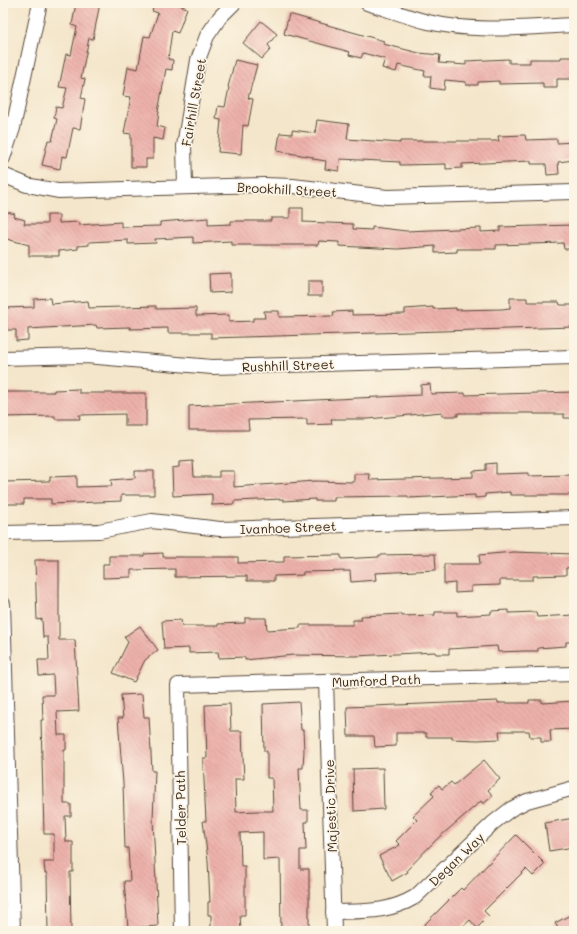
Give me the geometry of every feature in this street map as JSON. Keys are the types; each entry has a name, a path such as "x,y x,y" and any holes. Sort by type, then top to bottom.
{"street":[{"path":"3,158 13,128 40,3"},
{"name":"Fairhill Street","path":"185,186 184,146 198,60 207,36 220,16 234,3"},
{"path":"367,3 429,22 462,26 492,28 574,25"},
{"name":"Brookhill Street","path":"3,175 26,185 58,190 185,186 293,186 387,197 574,192"},
{"name":"Rushhill Street","path":"3,358 86,356 212,367 574,357"},
{"name":"Ivanhoe Street","path":"3,533 98,531 152,521 220,529 574,518"},
{"path":"3,604 13,931"},
{"name":"Mumford Path","path":"178,685 574,674"},
{"name":"Majestic Drive","path":"326,681 334,931"},
{"name":"Telder Path","path":"178,685 182,931"},
{"name":"Degan Way","path":"333,912 388,910 402,905 415,898 493,823 511,809 527,801 574,788"}],"building":[{"path":"76,3 100,3 93,39 89,38 81,78 85,79 81,98 85,99 80,129 73,128 67,157 62,156 60,169 42,165 48,140 52,141 57,119 54,118 56,107 62,108 67,88 59,87 66,54 71,55 77,27 72,25"},
{"path":"155,3 174,3 187,8 178,33 172,31 168,59 173,60 172,70 166,69 158,112 157,126 165,128 163,140 153,138 153,159 146,159 146,167 131,167 131,134 124,133 131,97 123,96 128,67 138,69 144,36 150,37 158,13 152,11"},
{"path":"289,14 384,41 383,44 419,53 440,55 439,63 466,65 466,61 509,59 509,63 530,63 530,59 561,59 561,57 574,57 574,79 557,79 557,88 543,88 543,83 499,84 499,81 478,82 478,85 466,85 466,82 445,80 444,90 430,88 431,76 424,76 425,71 398,65 396,72 382,68 385,59 363,53 361,58 349,55 350,52 284,34"},
{"path":"261,21 277,34 268,45 271,49 262,59 243,43"},
{"path":"235,60 257,65 248,98 253,99 248,126 243,125 241,154 218,152 221,120 216,119 218,106 225,107 228,87"},
{"path":"317,120 349,124 347,139 400,143 400,141 499,141 498,136 525,135 526,140 557,139 557,143 574,142 574,160 558,162 559,174 547,175 546,164 531,164 531,161 462,164 462,168 446,169 446,164 400,165 400,162 340,159 339,171 325,169 326,161 313,159 313,157 277,151 280,133 292,134 292,130 315,133"},
{"path":"290,208 303,208 303,222 353,224 353,229 372,230 372,227 406,231 481,228 481,232 500,231 500,227 574,225 574,249 564,249 563,243 496,245 496,249 457,249 457,252 435,253 435,246 398,249 339,246 339,242 319,241 318,245 231,245 231,241 193,243 193,237 155,239 156,243 128,244 128,240 89,242 89,245 78,246 78,249 59,251 59,256 29,256 29,245 3,238 3,211 15,214 14,217 25,220 24,224 47,224 47,215 59,215 59,223 79,222 79,225 121,222 121,227 160,226 160,222 208,218 208,225 231,224 231,221 271,221 271,218 290,218"},
{"path":"231,273 231,292 210,293 209,274"},
{"path":"308,281 322,281 322,296 308,296"},
{"path":"50,298 51,304 88,301 89,308 156,306 156,309 196,308 196,316 229,315 229,322 253,321 253,318 265,318 264,311 279,311 279,317 334,316 333,312 352,311 352,315 405,314 405,309 433,307 433,309 456,308 456,310 502,309 510,308 510,298 527,298 527,302 559,302 560,305 574,305 574,327 211,338 211,333 168,333 168,328 97,328 96,325 28,329 28,340 16,341 16,330 3,330 3,308 34,307 34,299"},
{"path":"430,384 431,394 465,393 465,395 574,392 574,418 564,418 564,414 534,413 458,413 458,416 442,416 442,412 368,419 331,419 332,424 307,425 307,419 248,420 249,430 189,430 189,406 421,395 421,385"},
{"path":"79,389 79,393 146,393 146,426 125,426 125,414 79,415 80,419 55,419 55,416 3,417 3,392 54,392 54,390"},
{"path":"193,461 194,477 219,477 219,471 234,471 234,487 315,481 354,482 354,474 369,474 370,480 473,477 473,471 486,470 486,464 496,463 496,474 528,473 528,476 574,475 574,495 510,495 510,492 485,494 485,497 475,498 475,495 408,498 408,496 334,497 334,501 315,501 315,499 283,501 283,499 234,501 234,504 212,505 212,494 173,496 172,468 179,467 179,462"},
{"path":"135,471 154,471 154,495 121,495 121,501 51,504 51,499 24,499 24,504 3,504 3,482 50,481 50,477 77,476 77,487 112,486 111,480 135,478"},
{"path":"514,552 574,554 574,567 566,568 566,575 533,576 533,580 500,580 500,585 471,586 471,592 455,593 455,583 444,584 444,564 480,564 479,555"},
{"path":"163,553 163,557 238,557 238,563 284,562 284,556 341,555 341,559 379,557 379,555 435,554 436,570 375,573 376,580 351,582 350,571 303,572 303,575 274,576 274,581 247,581 247,576 175,577 175,569 131,570 131,577 103,578 103,564 109,564 109,556 144,556 144,554"},
{"path":"35,560 59,560 59,640 75,640 79,711 57,712 58,735 66,735 66,750 64,750 64,804 71,804 71,816 65,816 66,842 73,842 73,872 70,872 71,931 48,931 47,873 45,873 44,862 54,862 54,834 44,834 41,720 43,720 42,695 54,695 53,675 39,676 38,660 49,660 48,637 43,637 42,619 37,620"},
{"path":"509,610 509,613 536,612 537,617 574,615 574,642 566,642 566,646 538,648 538,651 498,652 497,646 449,649 449,654 436,654 435,652 355,656 293,655 245,660 245,657 219,658 218,652 189,653 189,648 164,649 162,621 181,620 182,626 218,626 218,624 245,623 245,618 266,618 267,630 300,628 300,625 353,625 353,620 362,620 361,616 402,614 402,616 435,615 435,612 457,612 457,616 491,614 491,611"},
{"path":"140,626 158,650 145,660 134,682 113,673 128,642 124,637"},
{"path":"142,694 144,717 149,717 152,771 155,771 153,819 158,926 128,928 124,881 130,881 128,848 125,848 123,783 118,718 123,718 121,695"},
{"path":"529,700 542,700 542,703 574,701 574,729 550,730 551,742 541,742 541,737 530,737 529,731 499,731 500,739 478,740 452,739 452,737 426,737 426,733 396,733 396,746 375,747 374,736 348,736 347,707 498,701 498,703 529,703"},
{"path":"299,702 304,750 303,768 299,768 301,810 308,810 308,822 305,822 306,850 300,850 300,869 309,869 309,931 281,931 280,859 263,860 263,832 240,833 241,866 245,866 245,915 240,915 241,931 211,931 211,915 208,915 208,902 210,902 208,861 203,821 206,821 203,758 207,758 205,705 230,704 231,731 242,731 244,779 235,779 236,812 273,811 272,778 267,778 267,751 264,751 263,704"},
{"path":"484,760 500,779 488,790 493,796 483,804 481,801 436,840 407,870 408,872 392,881 379,856 400,845 396,841 417,820 413,816 434,796 431,792 439,785 442,789 451,782 454,785"},
{"path":"383,768 384,809 354,811 353,769"},
{"path":"574,818 574,847 549,851 545,823"},
{"path":"516,835 545,864 533,876 526,869 484,911 489,916 477,928 470,920 458,931 418,931 461,888 463,890"},
{"path":"574,913 574,931 560,931 555,923"}]}
